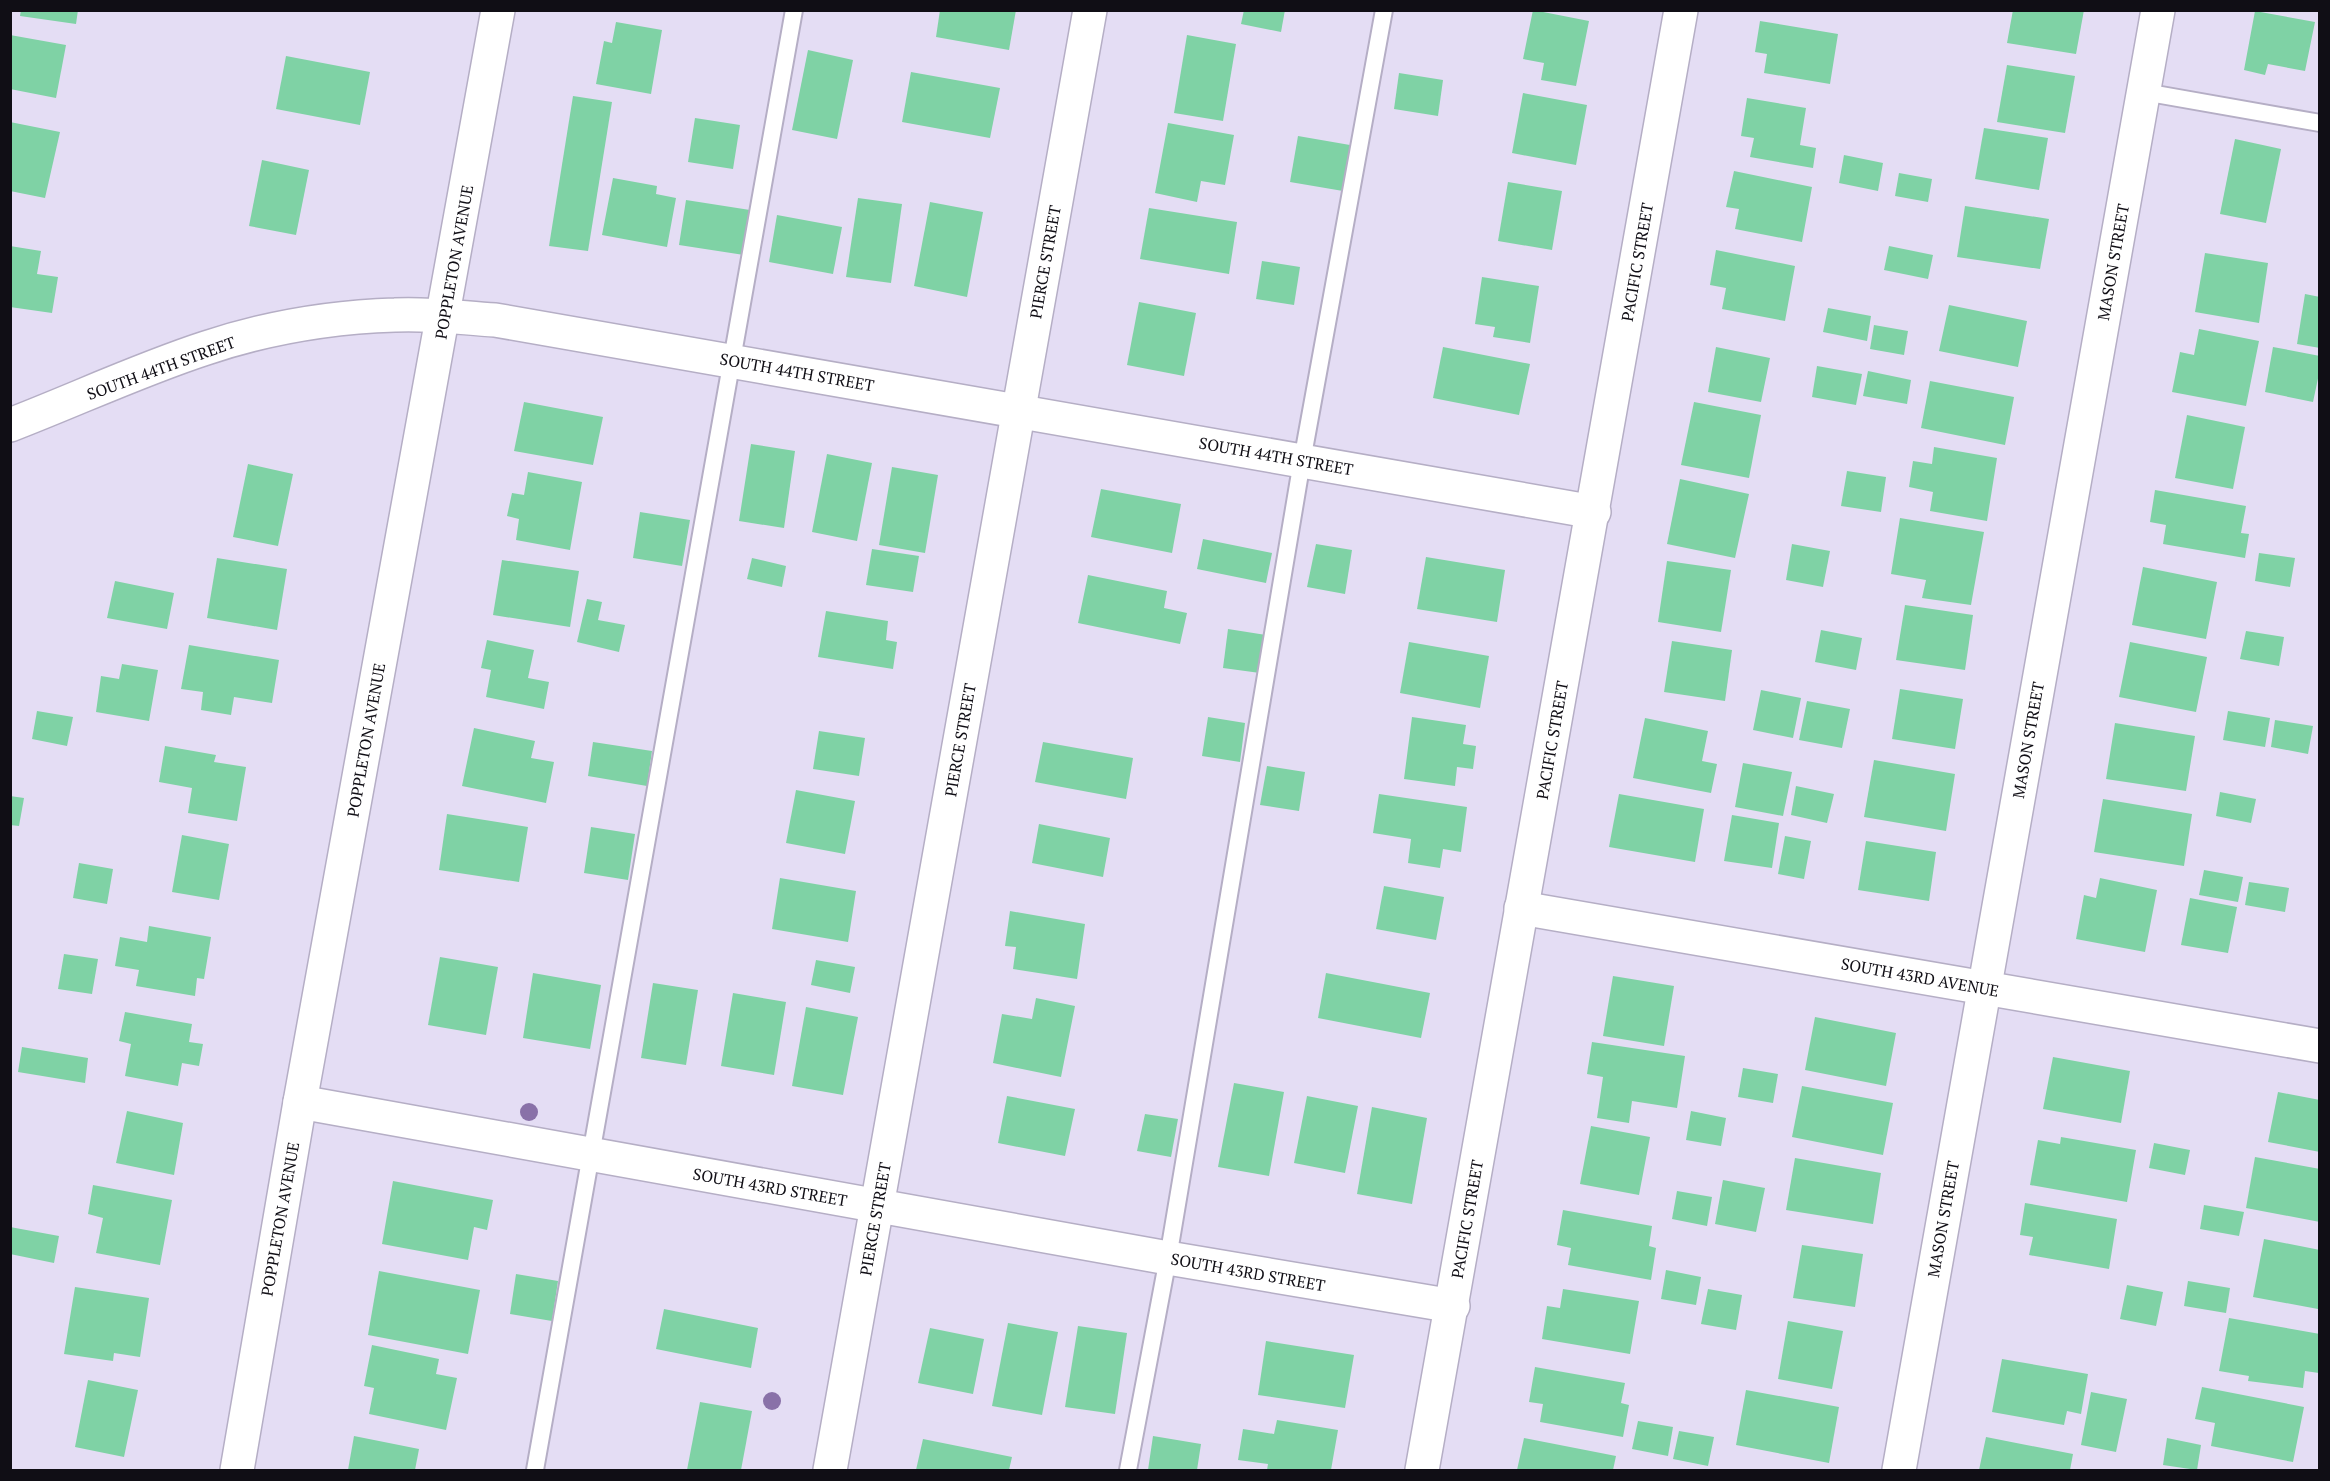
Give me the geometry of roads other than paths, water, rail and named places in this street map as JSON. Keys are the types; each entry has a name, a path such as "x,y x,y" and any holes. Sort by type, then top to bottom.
{"street":[{"name":"POPPLETON AVENUE","path":"237,1470 300,1102 498,10"},
{"name":"PIERCE STREET","path":"830,1470 1090,10"},
{"name":"PACIFIC STREET","path":"1422,1470 1453,1306 1521,908 1594,512 1681,10"},
{"name":"MASON STREET","path":"1899,1470 2158,10"},
{"name":"SOUTH 44TH STREET","path":"10,425 206,347 273,330 334,320 396,315 444,317 495,320 1594,512"},
{"name":"SOUTH 43RD AVENUE","path":"1521,908 2319,1046"},
{"name":"SOUTH 43RD STREET","path":"300,1102 1168,1258 1453,1306"}],"lane":[{"path":"535,1470 794,10"},
{"path":"1128,1470 1168,1258 1302,461 1384,10"},
{"path":"2144,92 2319,123"}]}
